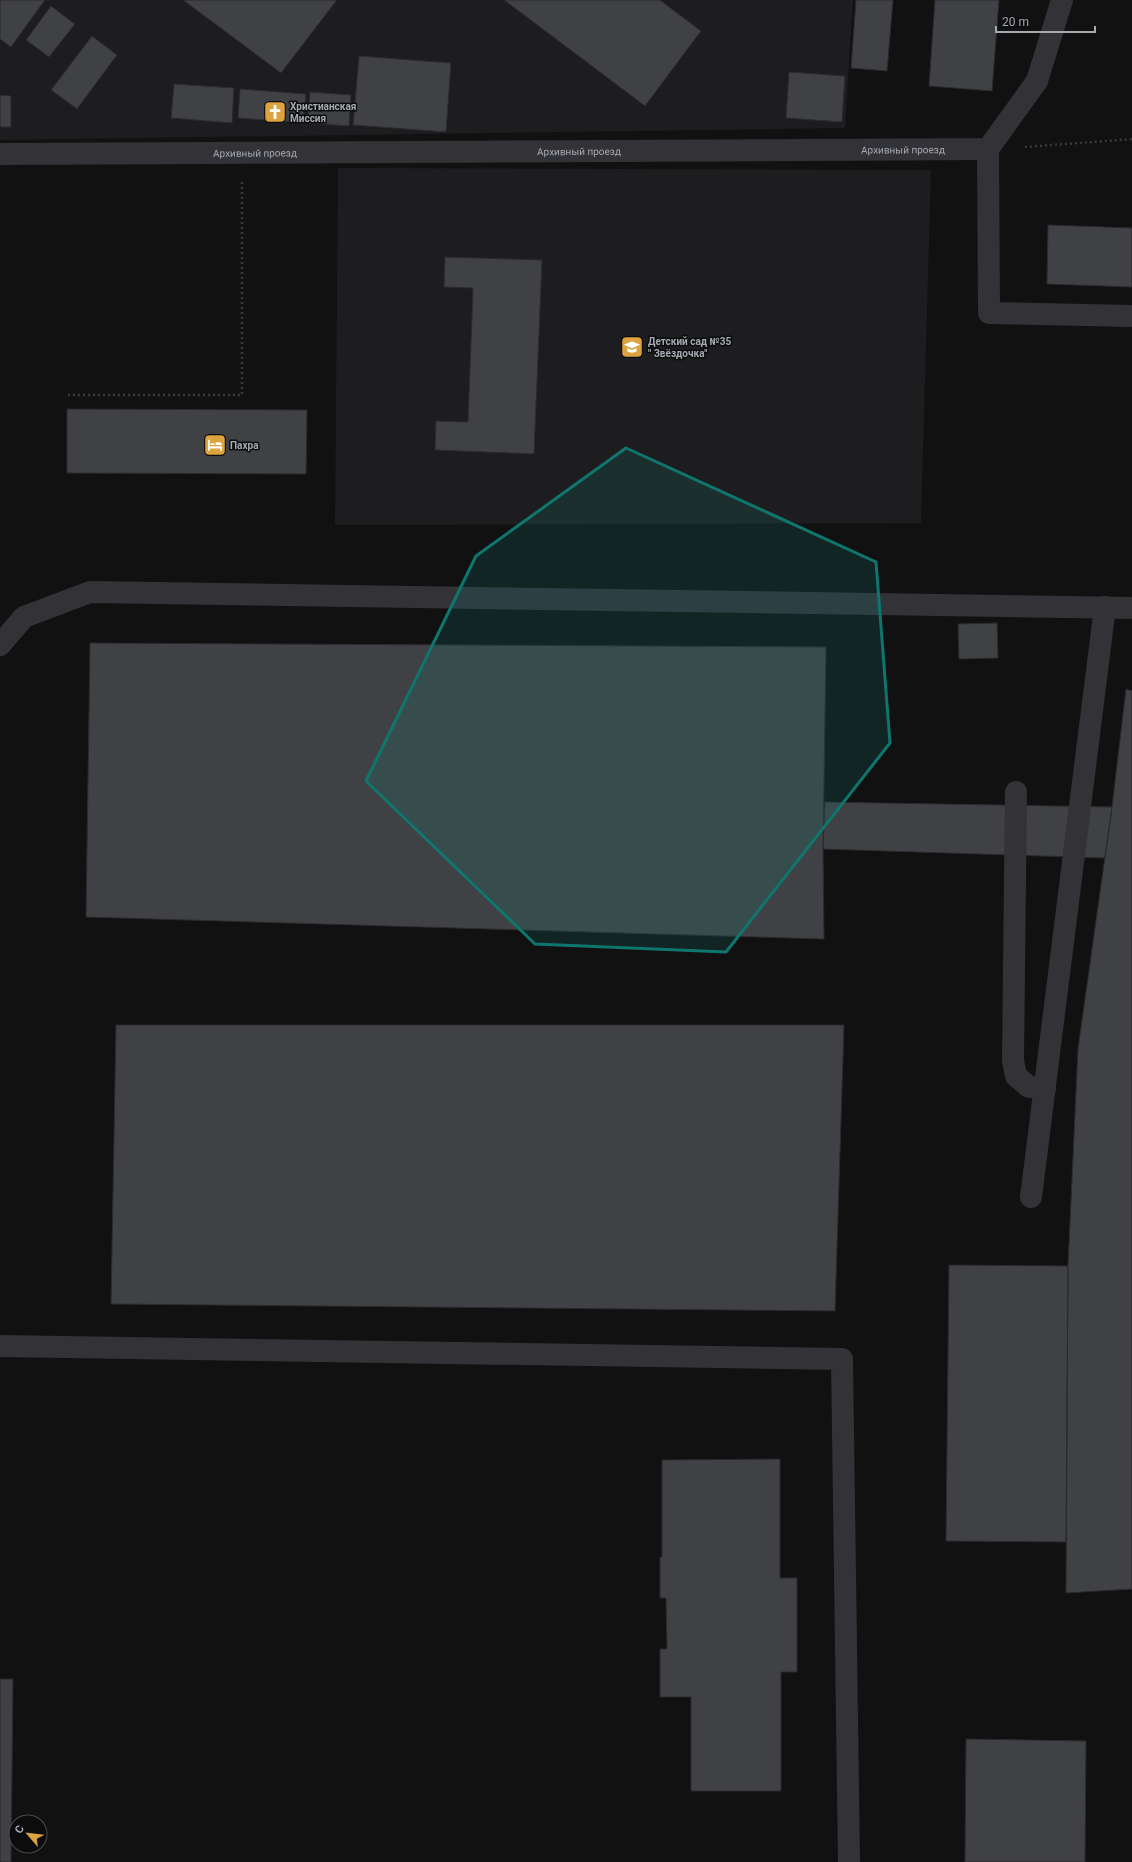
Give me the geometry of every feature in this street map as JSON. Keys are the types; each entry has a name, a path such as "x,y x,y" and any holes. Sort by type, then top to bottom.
{"street":[{"path":"1062,0 1037,82 988,149 989,313 1132,316"},
{"name":"Архивный проезд","path":"0,154 988,149"},
{"path":"0,645 24,617 90,592 1132,608"},
{"path":"1031,1197 1105,607"},
{"path":"1016,792 1013,1060 1016,1076 1029,1087 1045,1088"},
{"path":"0,1346 842,1359 849,1862"}],"path":[{"path":"988,149 1132,140"},
{"path":"68,395 242,395 242,175"}],"highlighted area":[{"path":"626,448 876,562 890,743 726,952 535,944 366,781 476,556"}],"shaded area":[{"path":"0,0 853,0 845,128 0,140"},
{"name":"Детский сад №35 \" Звёздочка\"","path":"338,168 931,170 921,523 335,525"}],"building":[{"path":"0,0 45,0 11,47 0,39"},
{"path":"183,0 337,0 281,73"},
{"path":"504,0 660,0 701,31 645,106"},
{"path":"856,0 893,0 887,71 851,68"},
{"path":"935,0 999,0 992,91 929,86"},
{"path":"51,6 75,24 49,57 26,40"},
{"path":"92,36 117,55 77,109 51,90"},
{"path":"359,56 451,63 446,132 353,125"},
{"path":"789,72 845,76 842,122 786,118"},
{"path":"174,84 234,88 232,123 171,118"},
{"path":"240,89 306,94 303,123 238,118"},
{"path":"310,92 351,95 349,126 308,123"},
{"path":"0,95 11,96 11,127 0,127"},
{"path":"1048,225 1132,228 1132,287 1047,284"},
{"path":"445,257 542,260 534,454 435,450 436,421 468,422 473,288 444,287"},
{"path":"67,409 307,410 306,474 67,473"},
{"path":"997,623 998,658 959,659 958,624"},
{"path":"90,643 826,647 823,849 824,939 86,917"},
{"path":"1126,689 1132,691 1132,1589 1066,1593 1068,1266 1078,1049 1112,807"},
{"path":"825,802 1112,807 1105,858 823,849"},
{"path":"116,1025 844,1025 835,1311 111,1304"},
{"path":"949,1265 1068,1266 1066,1542 946,1541"},
{"path":"780,1459 780,1578 797,1578 797,1672 781,1672 781,1791 691,1791 691,1697 660,1697 660,1649 667,1649 666,1598 660,1598 660,1557 662,1557 662,1460"},
{"path":"0,1679 13,1679 12,1814 8,1814 8,1854 11,1854 11,1862 0,1862"},
{"path":"966,1739 1086,1741 1085,1862 965,1862"}],"place":[{"name":"Христианская Миссия","path":"275,112"},
{"name":"Детский сад №35 \" Звёздочка\"","path":"632,347"},
{"name":"Пахра","path":"215,445"}]}
